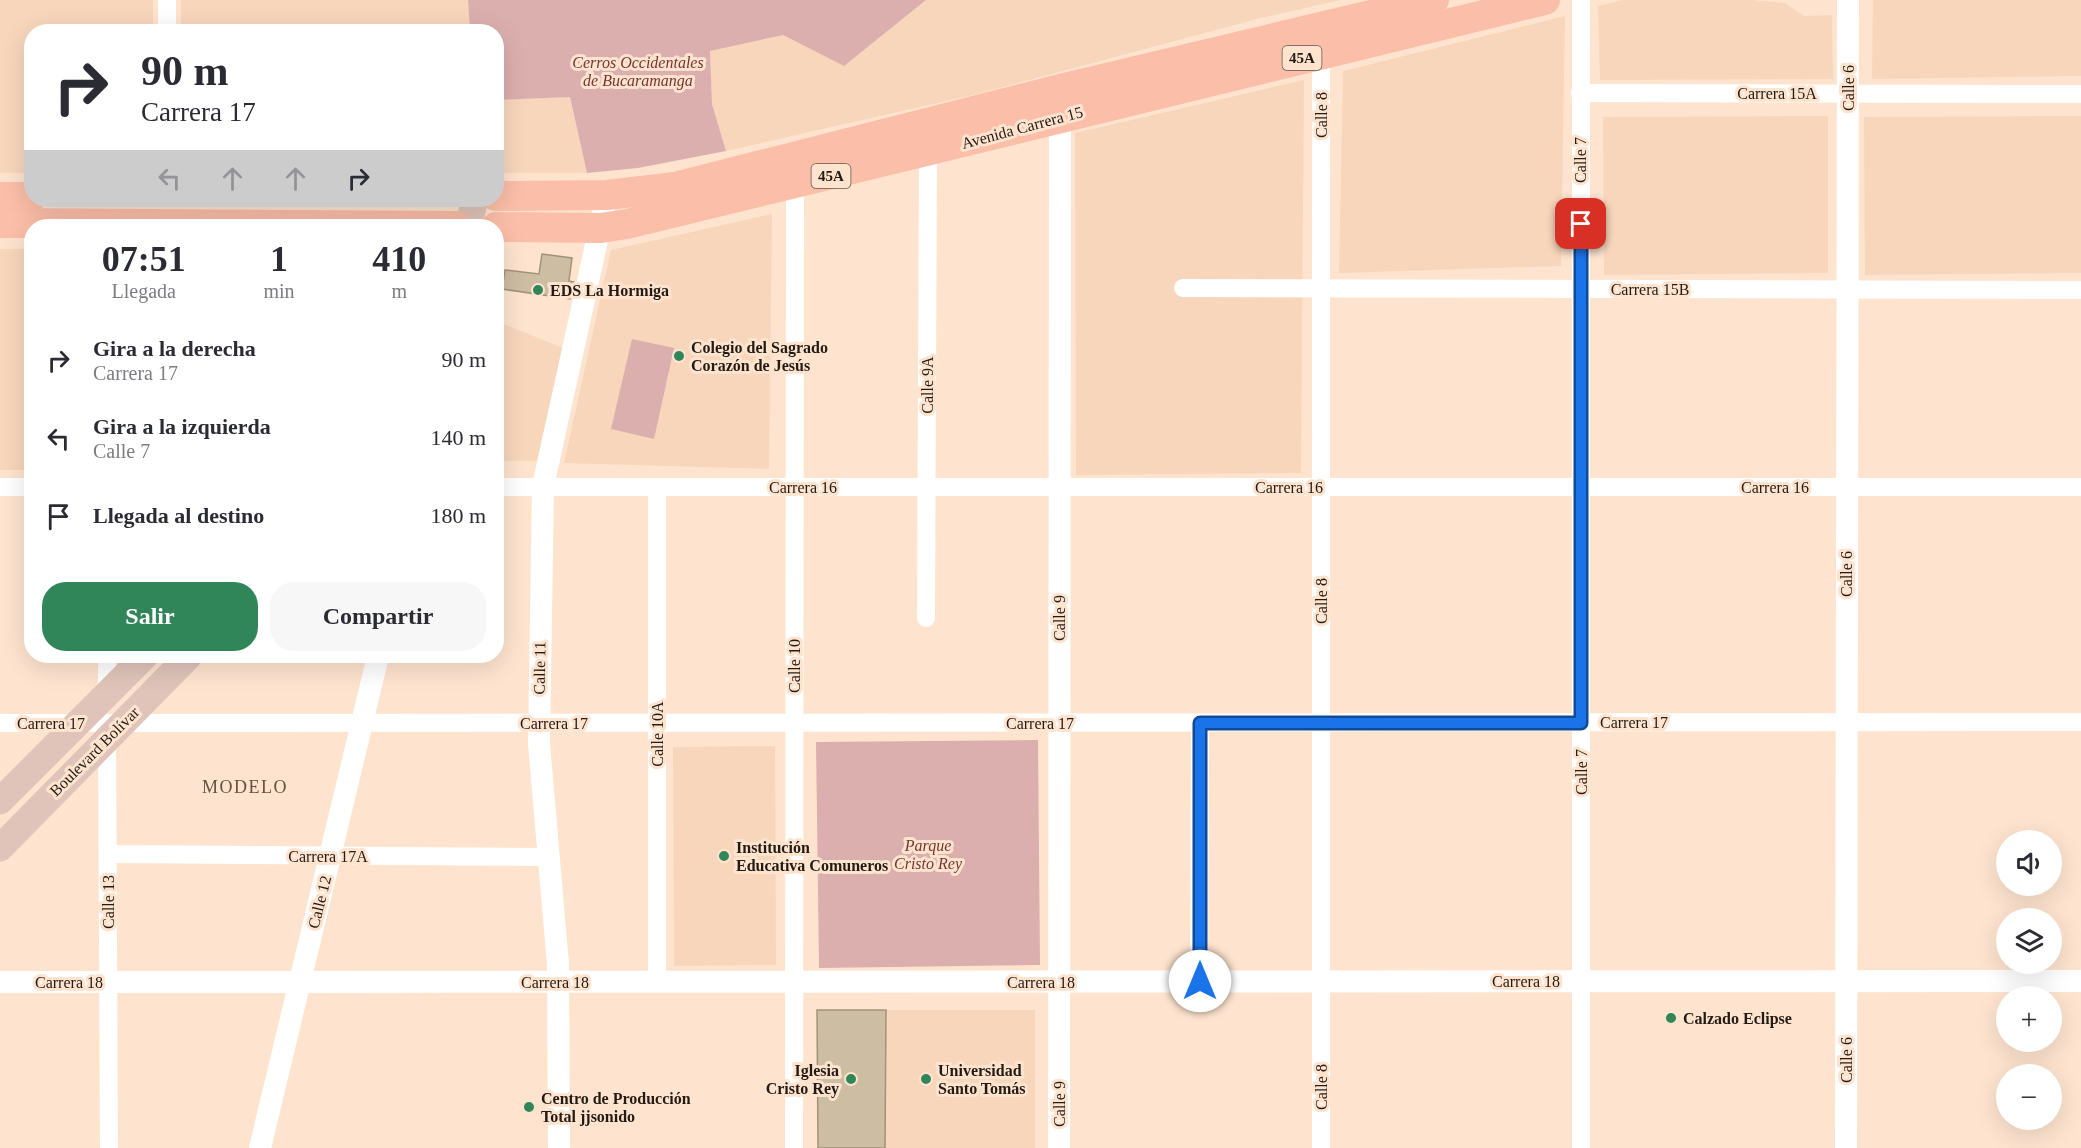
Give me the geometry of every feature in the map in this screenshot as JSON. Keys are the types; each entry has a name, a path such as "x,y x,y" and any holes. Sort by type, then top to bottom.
{"main road":[{"name":"Avenida Carrera 15","path":"504,227 601,228 795,185 928,152 1060,103 1434,0"},
{"name":"Avenida Carrera 15","path":"504,198 608,195 651,191 694,183 1060,103 1321,54 1545,0"},
{"path":"0,197 24,197"},
{"path":"0,223 24,223"},
{"name":"Boulevard Bolívar","path":"0,801 138,663"},
{"name":"Boulevard Bolívar","path":"0,848 112,728 182,663"}],"street":[{"path":"167,0 167,24"},
{"name":"Calle 7","path":"1581,0 1581,1148"},
{"name":"Calle 6","path":"1846,1148 1848,0"},
{"name":"Calle 8","path":"1321,54 1321,1148"},
{"name":"Carrera 15A","path":"1580,93 2081,94"},
{"name":"Calle 9","path":"1059,1148 1060,103"},
{"name":"Calle 9A","path":"926,618 928,152"},
{"name":"Calle 10","path":"794,1148 795,185"},
{"name":"Calle 11","path":"559,1148 559,982 538,723 543,486 608,195"},
{"name":"Carrera 15B","path":"1183,288 2081,290"},
{"path":"0,486 24,486"},
{"name":"Carrera 16","path":"504,486 2081,487"},
{"name":"Calle 10A","path":"657,487 657,982"},
{"name":"Calle 13","path":"107,663 107,694 112,728 108,854 109,1148"},
{"name":"Calle 12","path":"260,1148 376,663"},
{"name":"Carrera 17","path":"0,723 78,723 112,728 361,723 2081,722"},
{"path":"1200,723 1200,981"},
{"name":"Carrera 17A","path":"108,854 548,857"},
{"name":"Carrera 18","path":"0,982 2081,981"}],"shaded area":[{"path":"0,0 153,0 153,24 24,24 24,173 0,173"},
{"path":"181,0 468,0 470,24 181,24"},
{"path":"926,0 1340,0 1261,18 973,95 726,151 712,104 710,51 783,35 844,66"},
{"path":"1622,0 1752,0 1785,3 1804,16 1832,15 1833,79 1600,80 1598,6"},
{"path":"1873,0 2081,0 2081,76 1872,79"},
{"path":"1565,16 1561,266 1339,273 1343,71"},
{"path":"1304,80 1301,473 1076,475 1075,133"},
{"path":"570,97 587,173 504,173 504,100"},
{"path":"1828,116 1828,273 1604,275 1603,117"},
{"path":"2081,116 2081,273 1865,275 1864,117"},
{"name":"Colegio del Sagrado Corazón de Jesús","path":"772,214 769,469 564,463 611,250"},
{"path":"0,249 24,249 24,470 0,470"},
{"path":"504,324 563,348 537,461 504,461"},
{"name":"Institución Educativa Comuneros","path":"775,746 776,965 674,966 673,747"},
{"name":"Universidad Santo Tomás","path":"817,1010 1035,1010 1035,1148 818,1148"}],"green space":[{"name":"Cerros Occidentales de Bucaramanga","path":"468,0 926,0 844,66 783,35 710,51 712,104 726,151 638,168 587,173 570,97 504,100 504,24 470,24"},
{"path":"632,339 674,348 654,439 611,429"},
{"name":"Parque Cristo Rey","path":"1038,740 1040,965 819,968 816,742"}],"building":[{"path":"542,254 572,258 569,281 574,282 570,299 504,289 505,270 539,274"},
{"name":"Iglesia Cristo Rey","path":"817,1010 886,1010 885,1148 818,1148"}],"place":[{"name":"EDS La Hormiga","path":"538,290"},
{"name":"Colegio del Sagrado Corazón de Jesús","path":"679,356"},
{"name":"Institución Educativa Comuneros","path":"724,856"},
{"name":"Calzado Eclipse","path":"1671,1018"},
{"name":"Iglesia Cristo Rey","path":"851,1079"},
{"name":"Universidad Santo Tomás","path":"926,1079"},
{"name":"Centro de Producción Total jjsonido","path":"529,1107"}],"district":[{"name":"MODELO","path":"245,787"}],"route":[{"path":"1200,981 1200,723 1581,723 1581,224"}]}
